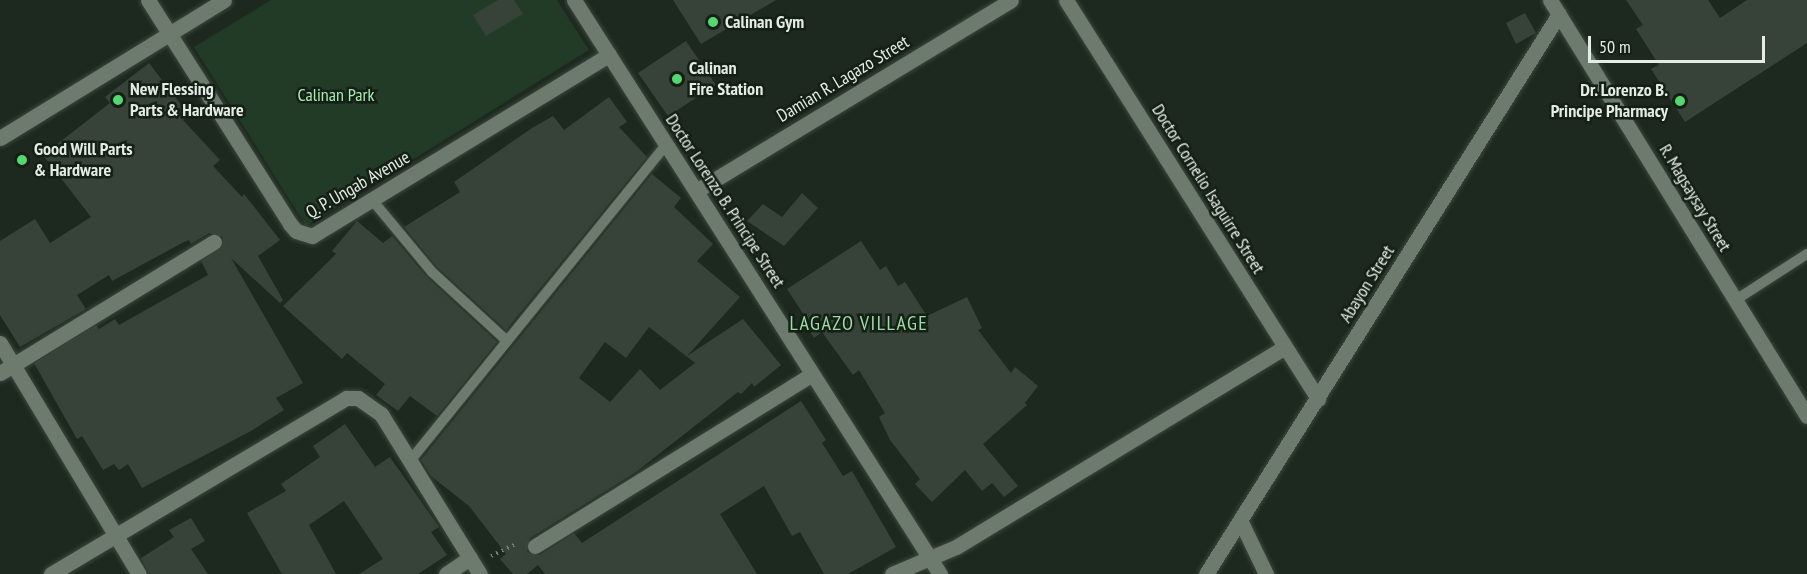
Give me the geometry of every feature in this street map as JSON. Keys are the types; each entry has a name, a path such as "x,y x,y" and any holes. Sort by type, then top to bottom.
{"street":[{"name":"Q. P. Ungab Avenue","path":"148,0 296,231 312,236 320,234 609,55"},
{"path":"0,138 224,0"},
{"name":"Doctor Lorenzo B. Principe Street","path":"574,0 939,574"},
{"name":"Damian R. Lagazo Street","path":"696,191 1011,0"},
{"name":"Doctor Cornelio Isaguirre Street","path":"1066,0 1318,399"},
{"name":"R. Magsaysay Street","path":"1550,0 1807,416"},
{"name":"Abayon Street","path":"1206,574 1241,522 1559,14"},
{"path":"7,369 214,242"},
{"path":"0,343 7,369 139,574"},
{"path":"892,574 956,547 1285,347"},
{"path":"535,546 812,374"},
{"path":"51,574 346,398 358,398 381,414 480,574"},
{"path":"1241,522 1266,574"},
{"path":"446,574 470,558"}],"lane":[{"path":"410,460 666,145"},
{"path":"373,201 432,272 507,341"},
{"path":"1734,301 1807,254"}],"path":[{"path":"470,558 489,557 516,544 535,546"}],"green space":[{"name":"Calinan Park","path":"271,0 557,0 589,50 306,226 194,47"}],"building":[{"path":"498,0 514,0 523,14 486,36 473,15"},
{"name":"Calinan Gym","path":"673,0 776,0 701,44"},
{"path":"1626,0 1708,0 1720,18 1747,0 1807,0 1807,43 1685,122 1651,69 1659,65 1636,29 1643,25"},
{"path":"1525,13 1536,33 1516,44 1506,23"},
{"name":"Calinan Fire Station","path":"686,41 716,85 668,116 638,73"},
{"path":"149,63 189,115 183,120 220,160 213,166 242,197 244,194 280,240 258,256 283,300 280,303 231,258 303,383 276,398 284,410 251,431 142,488 128,464 119,470 114,464 103,470 82,436 77,439 34,363 96,325 99,329 115,319 119,325 208,275 201,261 222,247 223,237 209,233 191,244 189,240 184,242 112,281 109,275 77,295 86,309 20,347 0,315 0,241 35,219 50,243 91,217 43,155 110,103 105,97"},
{"path":"609,97 627,122 619,127 647,157 506,330 437,267 404,227 460,192 454,182 532,128 553,116 564,130"},
{"path":"652,174 681,198 674,207 713,244 697,261 740,297 687,356 743,319 781,365 754,387 752,383 741,394 738,392 636,472 530,538 527,552 540,555 574,533 582,543 801,401 826,440 822,443 843,476 852,471 896,547 848,574 824,574 800,532 792,536 764,486 720,514 757,574 545,574 538,565 527,574 513,574 500,559 506,554 469,506 431,476 421,460","holes":["649,327 695,363 660,390 640,369 610,402 579,378 605,342 626,358"]},
{"path":"802,193 818,208 784,246 747,221 763,204 782,217"},
{"path":"357,221 383,243 392,236 427,277 497,342 437,416 410,396 398,411 376,395 385,384 347,353 342,359 283,306 336,254 332,251"},
{"path":"861,241 880,270 886,266 898,286 905,282 927,316 967,297 982,328 978,330 1011,373 1015,367 1038,386 1025,403 1027,405 983,444 1018,486 1004,497 992,483 982,491 965,470 932,502 915,484 920,479 890,440 879,417 885,413 859,370 853,375 822,332 814,338 801,317 804,315 787,289"},
{"path":"345,424 375,467 390,457 439,527 431,532 447,555 418,574 359,574 383,559 344,501 309,525 336,574 282,574 247,513 286,491 281,484 320,457 313,446"},
{"path":"191,518 205,541 191,549 208,574 149,574 141,558 174,537 169,530"}],"place":[{"name":"Calinan Gym","path":"713,22"},
{"name":"Calinan Fire Station","path":"677,79"},
{"name":"New Flessing Parts & Hardware","path":"118,100"},
{"name":"Dr. Lorenzo B. Principe Pharmacy","path":"1680,101"},
{"name":"Good Will Parts & Hardware","path":"22,160"}],"district":[{"name":"LAGAZO VILLAGE","path":"859,323"}]}
